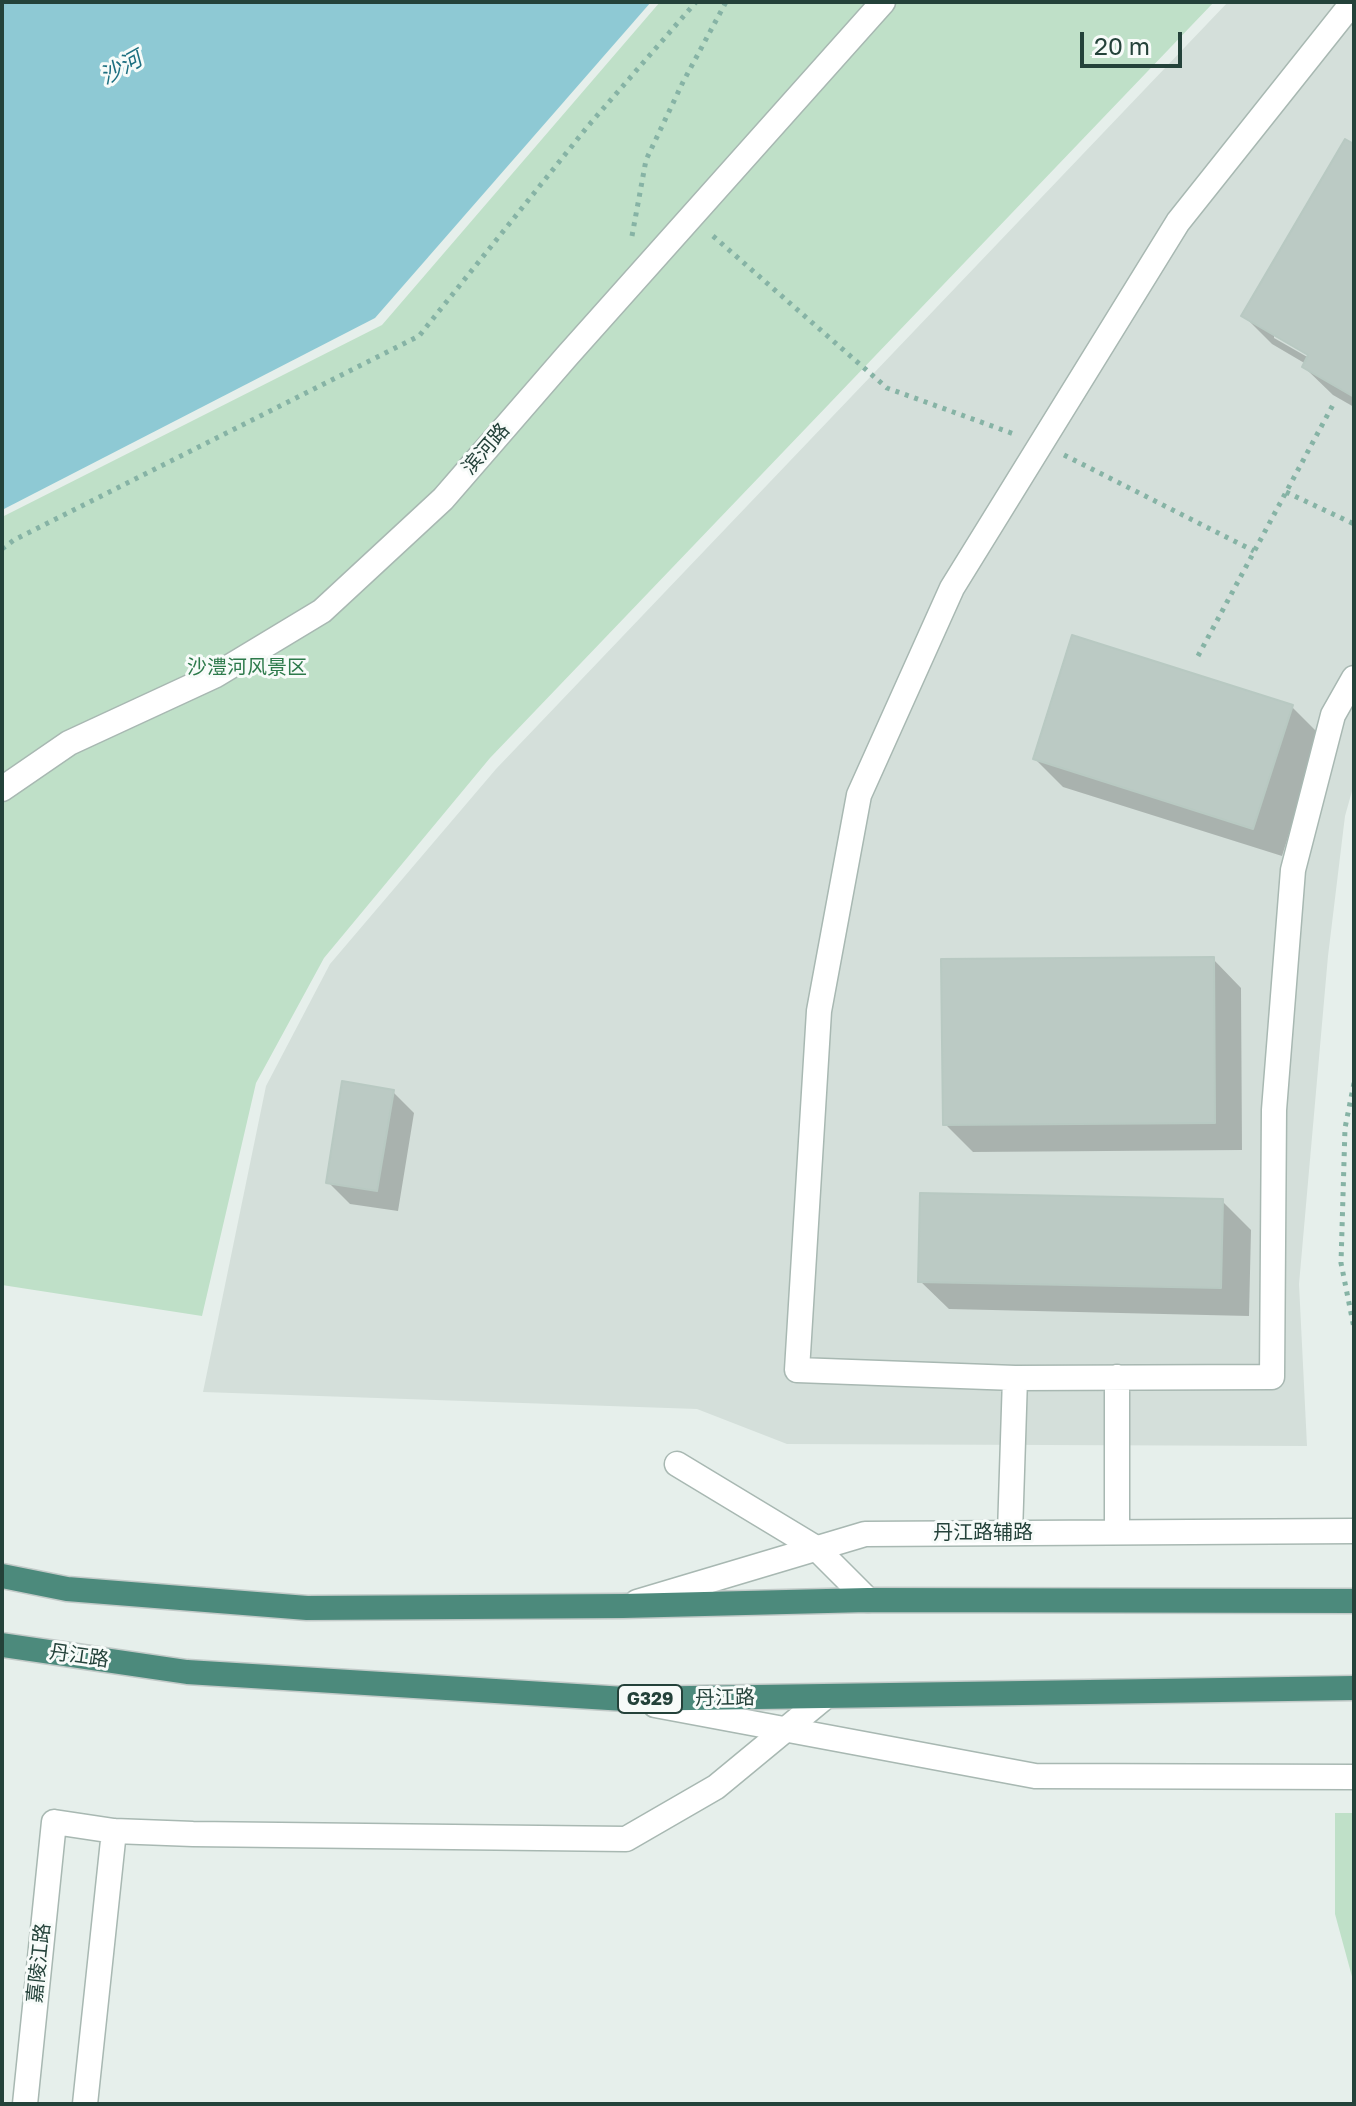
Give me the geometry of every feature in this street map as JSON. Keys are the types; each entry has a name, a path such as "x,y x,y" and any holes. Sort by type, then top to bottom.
{"highway":[{"path":"2,1576 67,1589 307,1608 623,1606 868,1600 1354,1601"},
{"name":"丹江路","path":"2,1645 187,1672 625,1699 1354,1688"}],"street":[{"name":"滨河路","path":"2,789 69,743 216,675 322,611 443,499 556,367 883,2"},
{"path":"1353,2 1178,222 952,588 859,795 819,1011 797,1370 1015,1378 1272,1377 1274,1110 1293,870 1333,715 1354,678"},
{"path":"1117,1377 1117,1532"},
{"path":"1010,1533 1015,1378"},
{"path":"677,1464 816,1548 868,1600"},
{"name":"丹江路辅路","path":"623,1606 865,1534 1354,1531"},
{"path":"85,2104 114,1831 626,1839 716,1787 825,1697"},
{"path":"625,1699 1035,1776 1354,1777"},
{"name":"嘉陵江路","path":"25,2104 54,1822 114,1831"}],"path":[{"path":"2,549 14,540 419,336 588,126 696,2"},
{"path":"632,237 646,160 726,2"},
{"path":"692,217 887,388 1041,444 1254,551"},
{"path":"1198,656 1335,401"},
{"path":"1286,492 1354,524"},
{"path":"1354,1083 1345,1128 1341,1263 1354,1328"}],"shaded area":[{"path":"1228,2 1354,2 1354,784 1345,816 1328,956 1299,1284 1307,1446 787,1444 697,1409 203,1392 266,1086 330,964 496,769"}],"green space":[{"name":"沙澧河风景区","path":"660,2 1214,2 490,758 324,958 256,1083 202,1316 2,1285 2,517 382,325"},
{"path":"1335,1813 1354,1813 1354,1984 1335,1914"}],"water":[{"name":"沙河","path":"2,2 651,2 375,318 2,510"}],"building":[{"path":"1345,139 1354,144 1354,397 1302,367 1308,355 1241,316"},
{"path":"1072,635 1293,705 1253,829 1033,759"},
{"path":"1214,957 1215,1123 943,1125 941,959"},
{"path":"342,1081 394,1090 377,1191 326,1183"},
{"path":"920,1193 1223,1199 1221,1288 918,1282"}]}
